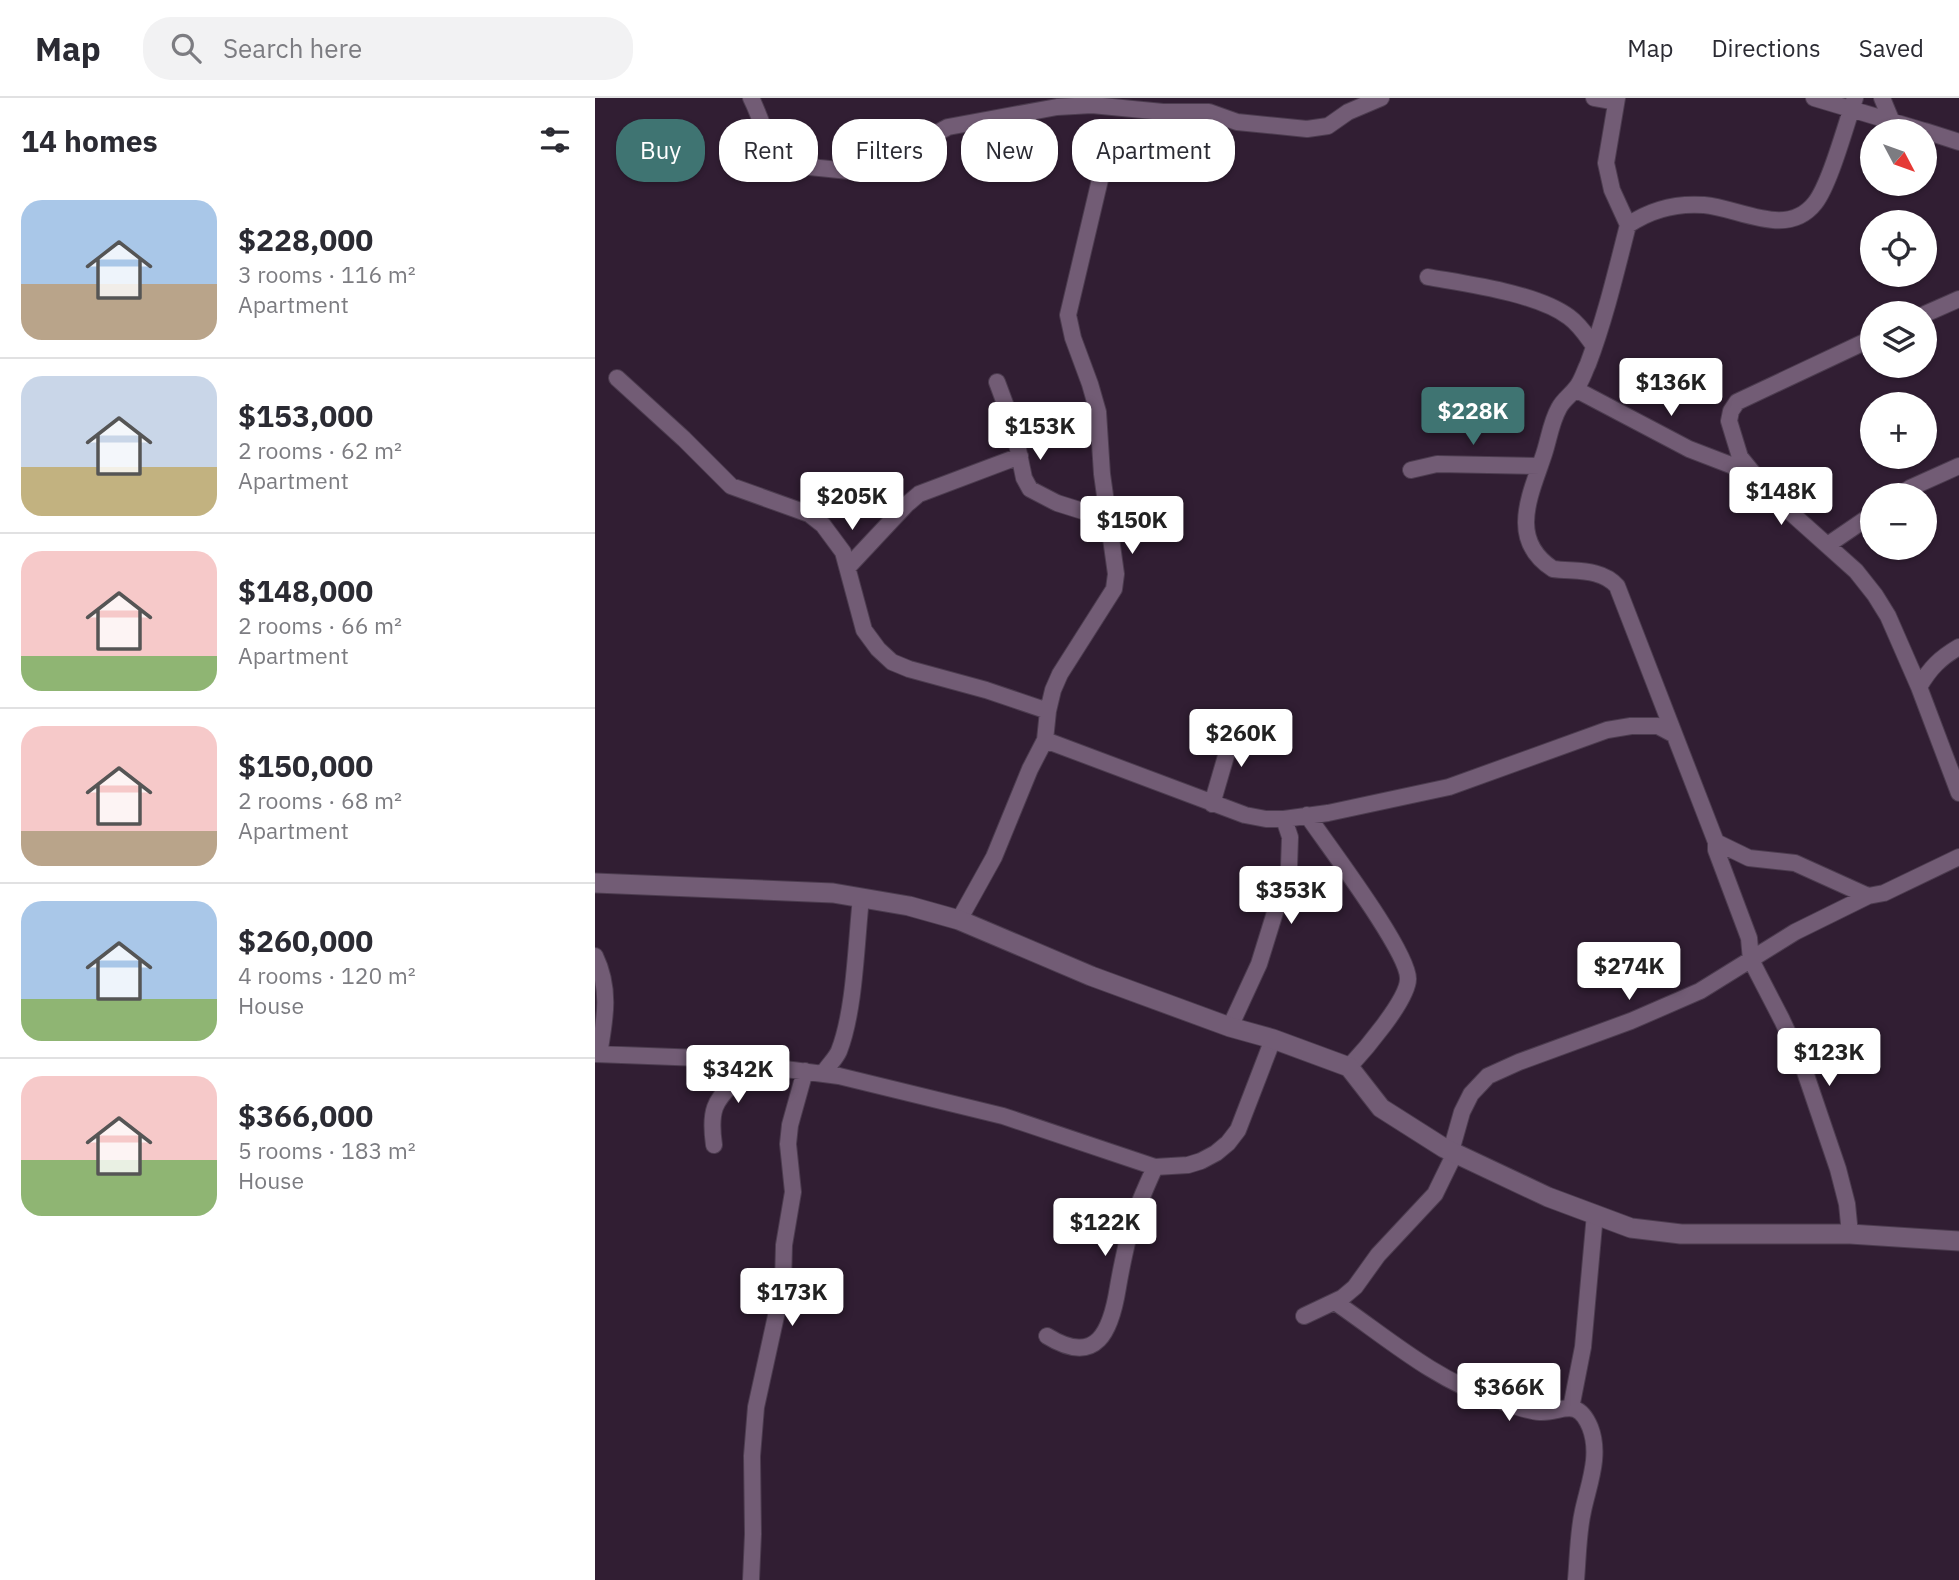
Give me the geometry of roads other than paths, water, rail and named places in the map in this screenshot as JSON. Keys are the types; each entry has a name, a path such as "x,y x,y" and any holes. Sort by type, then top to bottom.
{"street":[{"path":"751,98 778,166 849,171 878,165 948,127 1033,110 1092,105 1163,112 1209,112 1237,122 1307,129 1328,126 1348,112 1381,98"},
{"path":"1594,98 1616,100 1606,163 1612,190 1628,225 1594,346 1582,379 1560,406 1539,466 1524,523 1540,559 1553,569 1600,573 1609,577 1617,586 1716,842 1716,850 1748,938 1751,960 1801,1063 1838,1170 1847,1204 1850,1234"},
{"path":"1814,98 1853,104 1886,119"},
{"path":"1882,98 1891,119"},
{"path":"1628,225 1653,212 1672,207 1705,205 1766,220 1784,221 1803,216 1817,202 1853,104"},
{"path":"1937,135 1959,142"},
{"path":"958,920 994,857 1030,769 1045,740 1048,711 1060,674 1114,589 1116,574 1098,412 1068,316 1099,182"},
{"path":"1428,277 1513,295 1556,309 1581,328 1594,346"},
{"path":"1937,309 1959,299"},
{"path":"1860,344 1737,402 1729,421 1740,457 1753,474 1771,495 1829,544 1875,594 1888,616 1919,687 1959,793"},
{"path":"617,378 731,486 809,514 823,525 843,552 849,567 864,630 892,662 1048,711"},
{"path":"997,382 1013,425 1024,478 1030,489 1057,503 1108,519"},
{"path":"1575,389 1689,449 1753,474"},
{"path":"849,567 919,494 1020,456"},
{"path":"1411,470 1437,464 1539,466"},
{"path":"1922,483 1959,467"},
{"path":"1829,544 1860,523"},
{"path":"1919,687 1930,668 1959,647"},
{"path":"1212,804 1235,725"},
{"path":"1045,740 1212,804 1255,817 1283,819 1449,787 1607,730 1631,726 1658,726 1673,734"},
{"path":"1307,816 1378,918 1406,967 1409,980 1389,1017 1349,1067"},
{"path":"1230,1027 1259,964 1289,867 1290,837 1283,819"},
{"path":"1716,842 1749,858 1795,863 1867,896"},
{"path":"1304,1316 1335,1302 1355,1287 1378,1255 1435,1194 1453,1152 1462,1112 1471,1094 1488,1076 1700,991 1795,932 1867,896 1884,893 1959,857"},
{"path":"595,883 833,893 909,906 958,920 1091,976 1349,1067 1381,1108 1453,1152 1548,1197 1631,1228 1681,1234 1850,1234 1959,1241"},
{"path":"824,1074 838,1054 846,1026 861,898"},
{"path":"595,956 604,978 607,1002 597,1054 701,1058 873,1083 1003,1116 1155,1167 1188,1166 1216,1153 1228,1143 1238,1130 1273,1039"},
{"path":"714,1145 711,1120 714,1105 749,1064"},
{"path":"751,1580 752,1456 756,1407 783,1284 784,1245 793,1192 788,1144 790,1125 805,1071"},
{"path":"1047,1336 1061,1345 1081,1349 1093,1345 1109,1328 1129,1233 1155,1167"},
{"path":"1571,1408 1583,1347 1595,1214"},
{"path":"1335,1302 1438,1374 1467,1389 1541,1412 1571,1408 1583,1415 1595,1444 1592,1477 1583,1511 1576,1580"}]}
